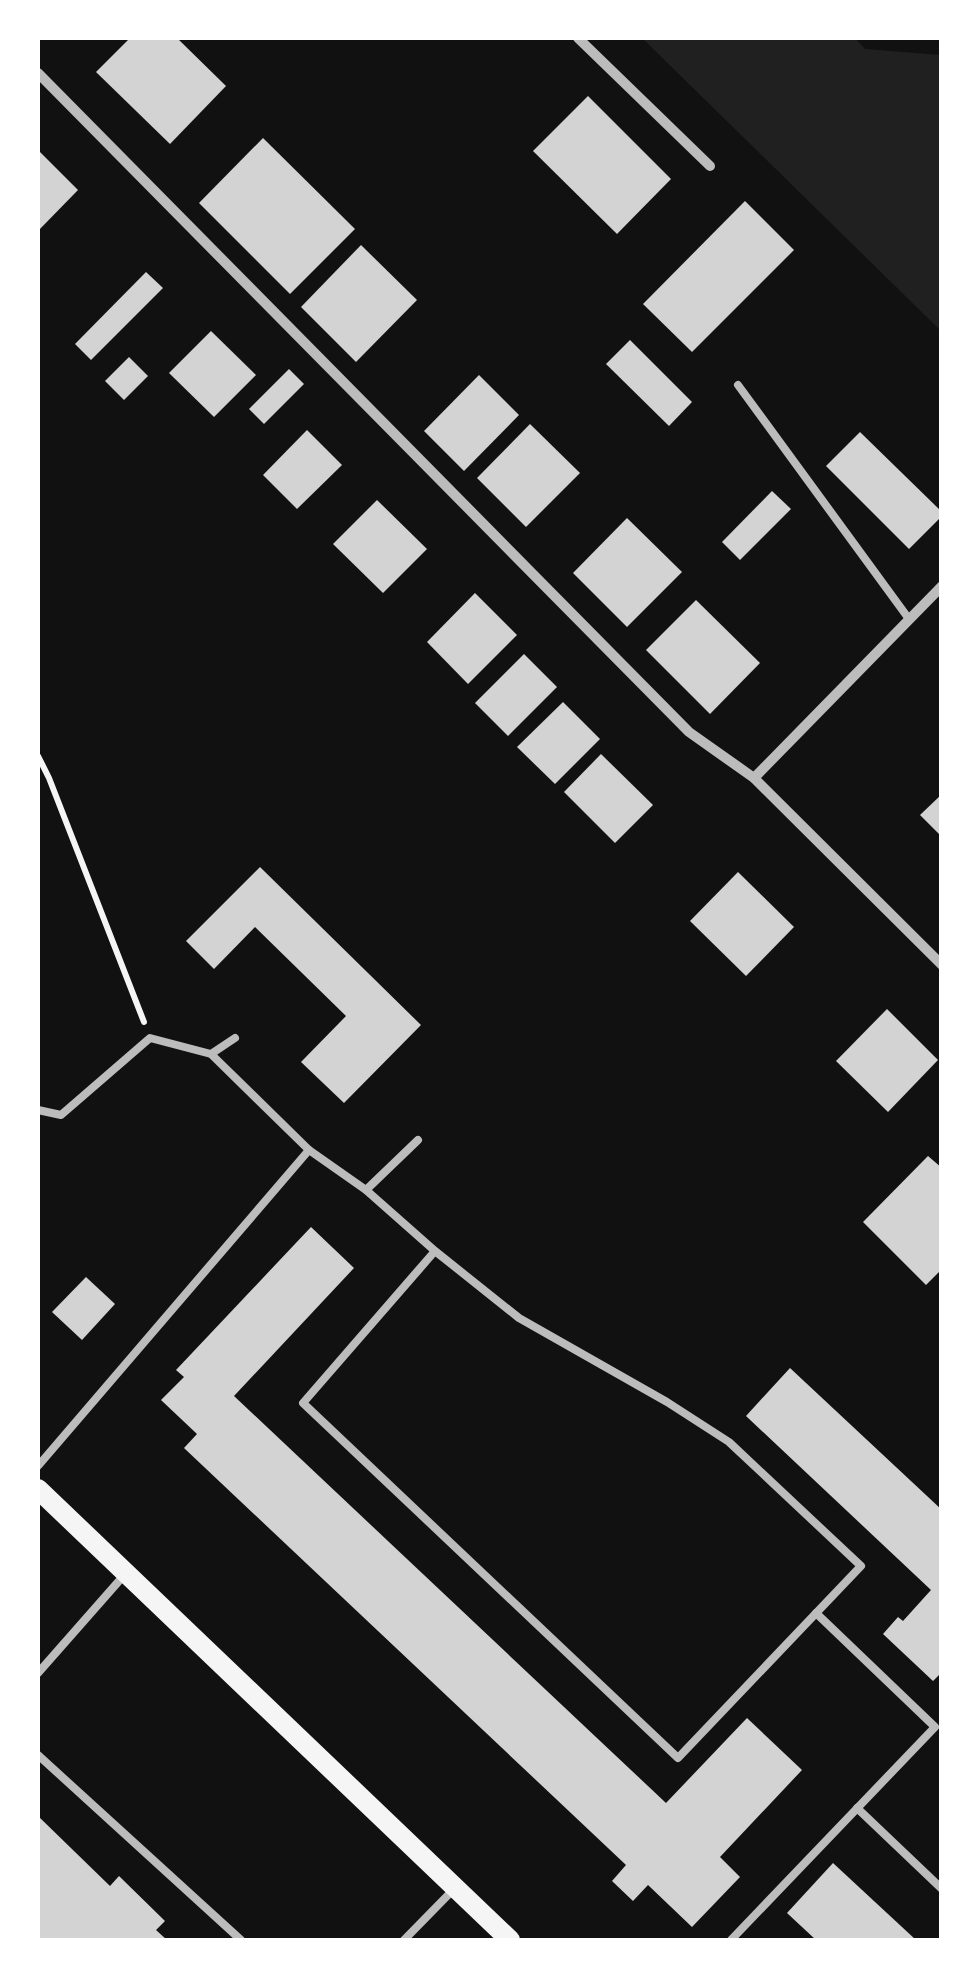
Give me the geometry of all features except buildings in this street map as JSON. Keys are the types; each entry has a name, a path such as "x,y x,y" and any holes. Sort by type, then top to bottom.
{"main road":[{"path":"38,1489 510,1940"}],"street":[{"path":"578,38 710,166"},
{"path":"38,73 689,732 754,778 942,965"},
{"path":"754,778 942,586"}],"lane":[{"path":"738,385 909,619"},
{"path":"38,1110 61,1116 150,1038 211,1054 309,1150 366,1190 520,1318 729,1442 861,1566 678,1758 303,1403 435,1251"},
{"path":"211,1054 235,1038"},
{"path":"366,1190 418,1140"},
{"path":"38,1466 309,1150"},
{"path":"38,1674 126,1573"},
{"path":"730,1940 938,1726 816,1613"},
{"path":"38,1755 241,1940"},
{"path":"857,1808 942,1890"},
{"path":"404,1940 455,1888"}],"path":[{"path":"38,756 150,1038"}],"shaded area":[{"path":"642,38 855,38 865,49 941,55 941,331"}]}
